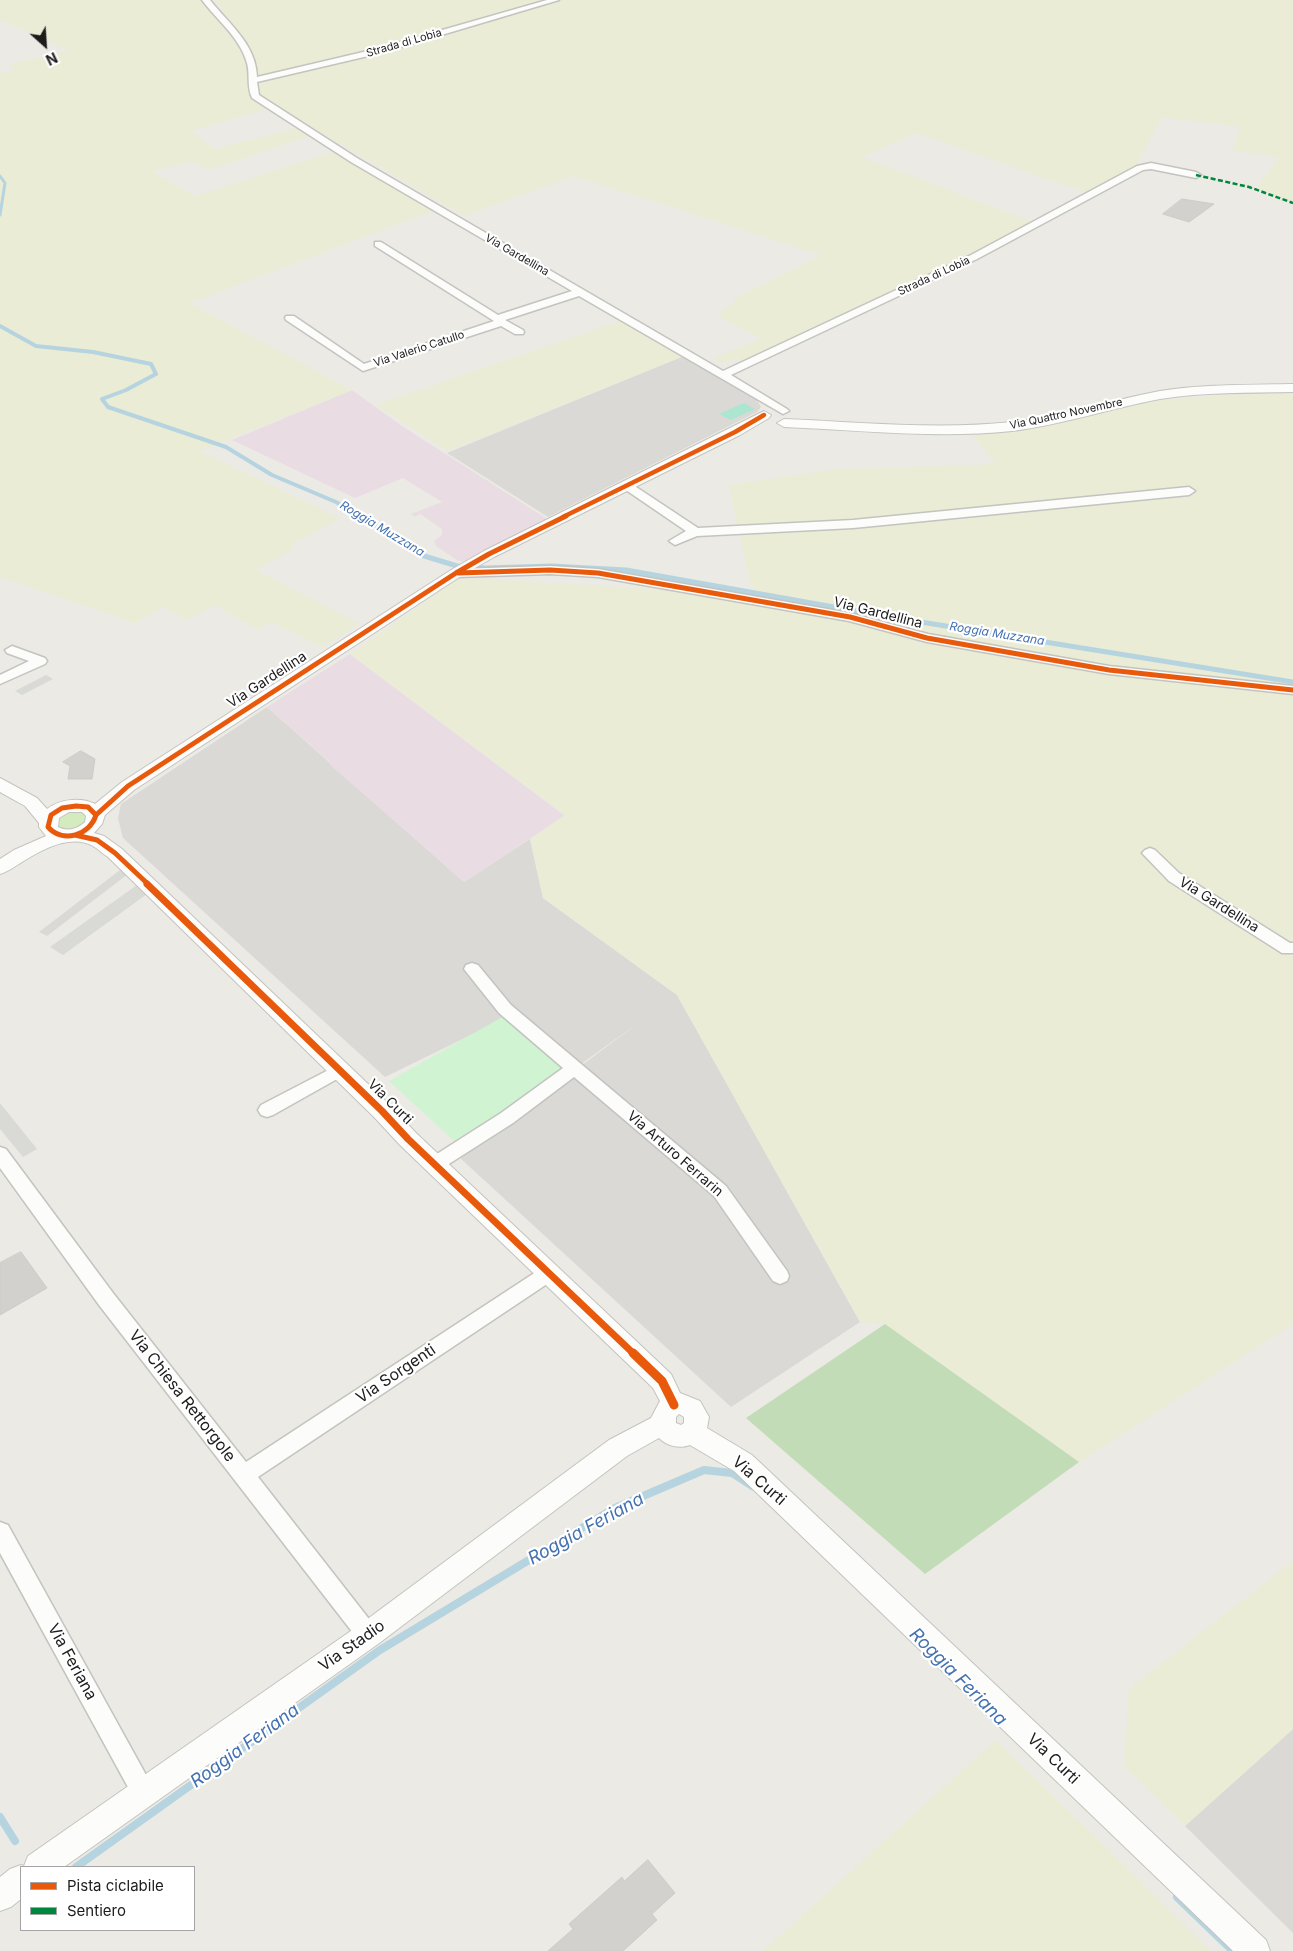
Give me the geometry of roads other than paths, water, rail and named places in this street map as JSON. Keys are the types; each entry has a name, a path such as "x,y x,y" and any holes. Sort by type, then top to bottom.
{"street":[{"path":"206,0 233,31 245,49 251,61 252,81"},
{"name":"Strada di Lobia","path":"252,81 378,51 555,0"},
{"name":"Via Gardellina","path":"252,81 255,96 354,160 759,396 784,418"},
{"name":"Strada di Lobia","path":"723,375 974,256 1140,168 1151,166 1196,174"},
{"path":"378,244 519,332"},
{"name":"Via Valerio Catullo","path":"290,318 363,368 580,292"},
{"name":"Via Quattro Novembre","path":"784,418 838,425 993,428 1048,420 1146,397 1293,388"},
{"path":"759,396 766,414 784,418"},
{"name":"Via Gardellina","path":"0,868 21,854 91,827 96,814 128,786 461,570 735,432 766,414"},
{"name":"Via Gardellina","path":"735,432 784,418"},
{"path":"627,485 695,532"},
{"path":"675,541 695,532 853,524 1189,491"},
{"name":"Via Gardellina","path":"461,570 550,570 598,573 850,617 927,638 1109,670 1293,690"},
{"path":"0,680 40,661 12,650"},
{"path":"0,784 31,802 47,822 50,830 69,835"},
{"name":"Via Gardellina","path":"21,854 55,812 128,786"},
{"path":"31,802 88,807 96,814"},
{"name":"Via Curti","path":"69,835 97,840 115,853 435,1164 662,1381 669,1415"},
{"name":"Via Gardellina","path":"1150,853 1174,877 1288,949 1293,948"},
{"name":"Via Arturo Ferrarin","path":"472,969 505,1009 720,1191 780,1276"},
{"path":"435,1164 506,1118 575,1068"},
{"path":"267,1110 340,1070"},
{"name":"Via Chiesa Rettorgole","path":"0,1154 106,1299 368,1635"},
{"name":"Via Sorgenti","path":"244,1475 549,1273"},
{"name":"Via Curti","path":"669,1415 679,1404 689,1407 696,1414 698,1424 691,1432 743,1463 1255,1951"},
{"name":"Via Stadio","path":"40,1866 368,1635 618,1448 654,1428 669,1415"},
{"name":"Via Feriana","path":"0,1532 143,1792"},
{"path":"0,1896 20,1881"}],"waterway":[{"name":"Roggia Muzzana","path":"0,176 5,183 0,215"},
{"name":"Roggia Muzzana","path":"0,326 36,346 93,352 151,364 156,374 126,390 102,399 108,407 226,447 272,475 336,502 363,517"},
{"name":"Roggia Muzzana","path":"360,516 421,555 457,566 485,568 552,566 626,570 890,617 1293,682"},
{"name":"Roggia Feriana","path":"77,1866 380,1650 615,1508 704,1470 732,1473 752,1486"},
{"name":"Roggia Feriana","path":"0,1817 15,1841"},
{"name":"Roggia Feriana","path":"1177,1897 1233,1951"}]}
